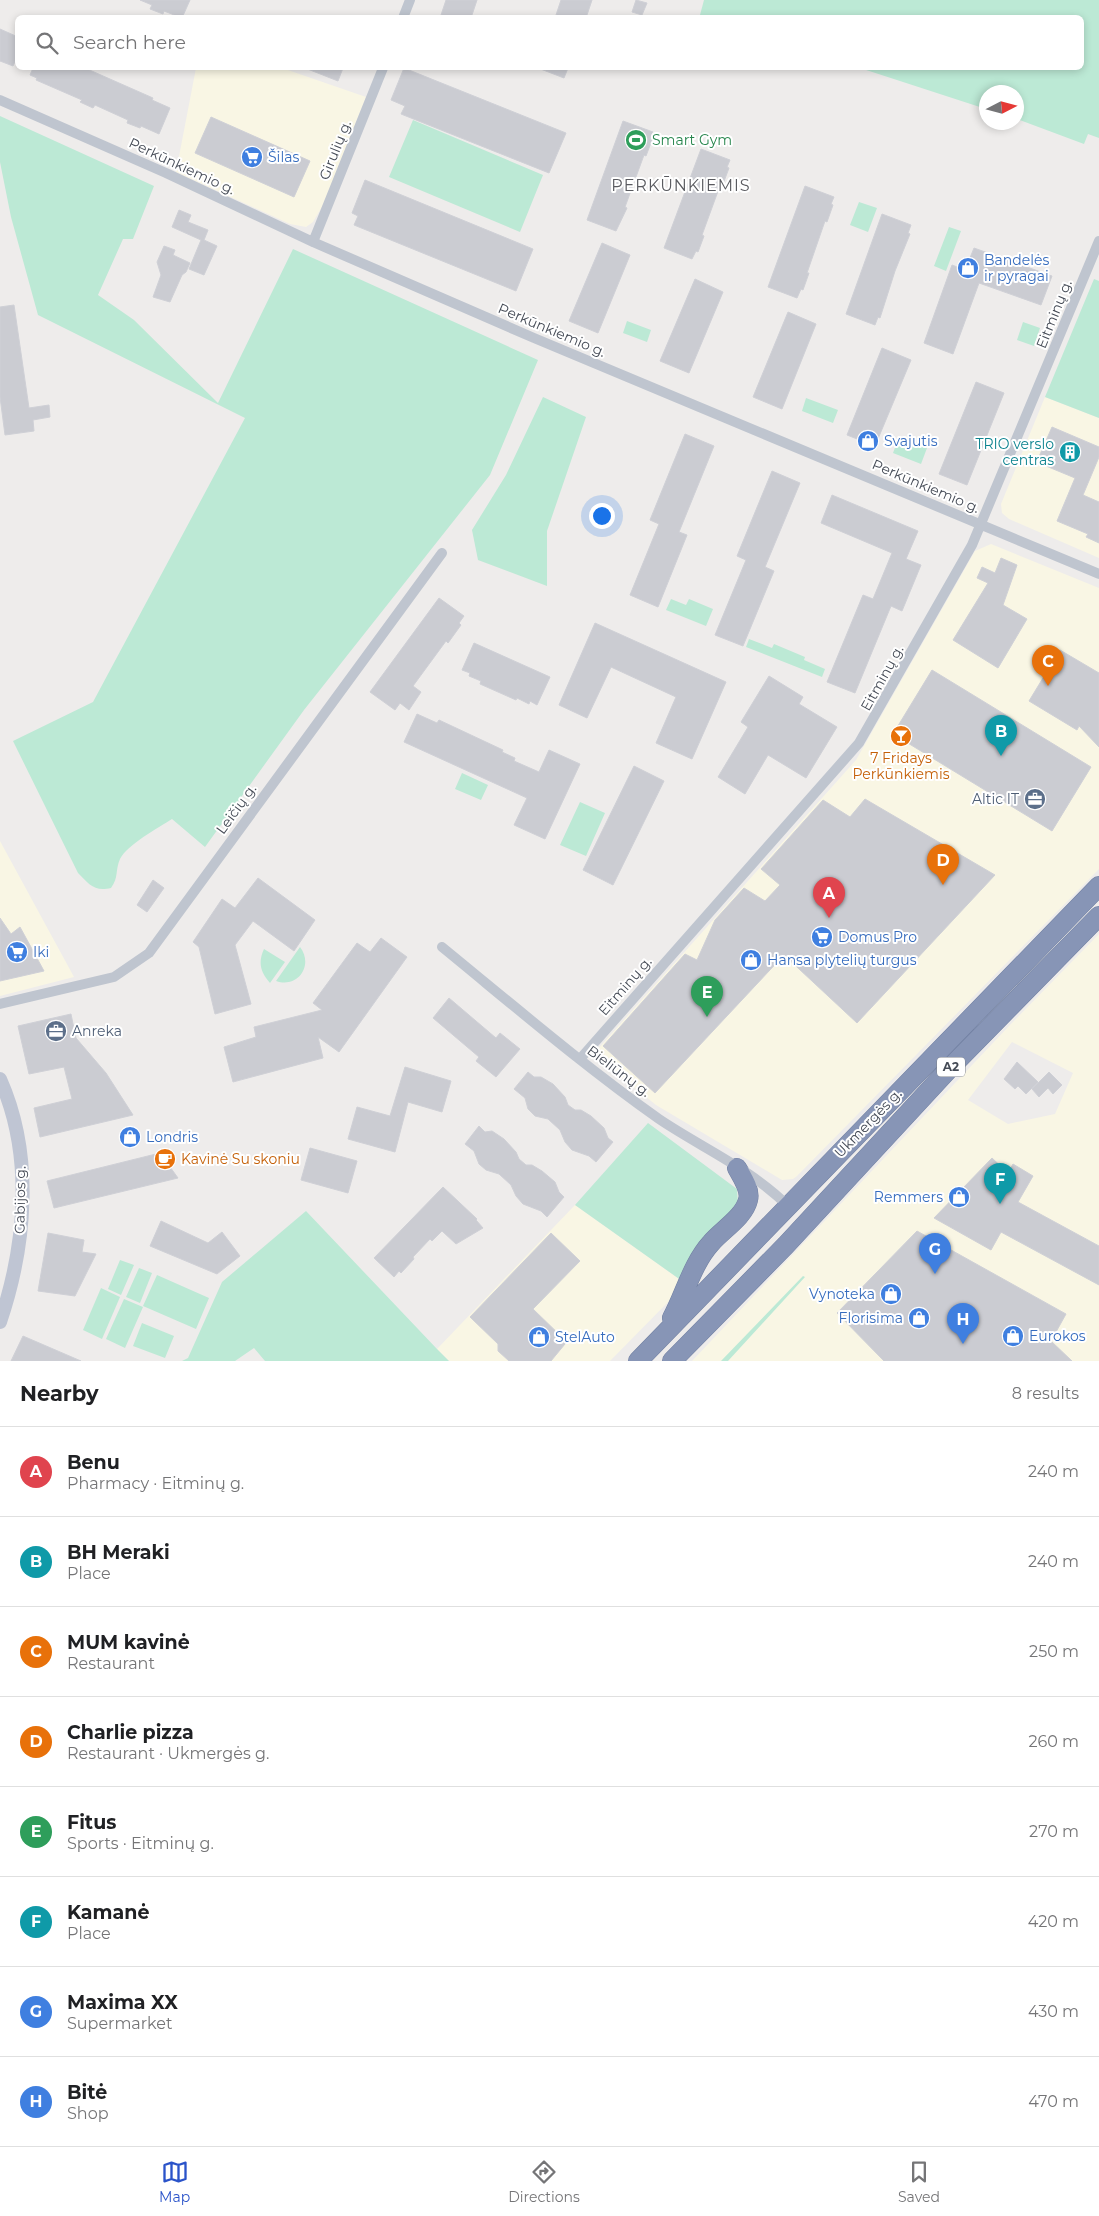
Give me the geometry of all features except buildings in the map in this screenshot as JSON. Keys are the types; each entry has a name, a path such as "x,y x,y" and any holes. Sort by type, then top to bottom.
{"highway":[{"name":"Ukmergės g.","path":"638,1361 1099,886"},
{"name":"Ukmergės g.","path":"672,1361 812,1216 948,1070 1099,916"},
{"path":"662,1337 700,1257 709,1244 746,1206 749,1198 748,1190 737,1168"},
{"path":"788,1206 812,1216"}],"street":[{"path":"404,15 410,0"},
{"name":"Girulių g.","path":"313,242 382,70"},
{"name":"Perkūnkiemio g.","path":"0,100 148,165 313,242 534,338 1099,574"},
{"name":"Eitminų g.","path":"580,1059 860,743 927,626 981,525 1099,241"},
{"name":"Leičių g.","path":"0,1004 114,977 149,952 442,553"},
{"name":"Bieliūnų g.","path":"442,947 580,1059 660,1119 772,1190 788,1206"},
{"name":"Gabijos g.","path":"0,1079 16,1130 22,1198 19,1249 11,1288 0,1322"}],"shaded area":[{"path":"196,70 288,70 366,97 323,205 313,222 306,227 290,224 176,172"},
{"path":"1045,397 1099,418 1099,558 1009,519 1002,513 1001,504"},
{"path":"991,544 1099,588 1099,869 797,1176 793,1179 782,1180 656,1105 600,1060 597,1050 856,760 975,551"},
{"path":"0,841 74,977 0,996"},
{"path":"1099,934 1099,1361 692,1361 1009,1026","holes":["1012,1042 1073,1073 1055,1114 1008,1124 968,1100"]},
{"path":"575,1205 682,1281 673,1297 610,1361 449,1361 437,1349"}],"green space":[{"path":"704,0 1099,0 1099,138 1088,134 1084,144 1024,122 1024,85 979,85 979,107 866,70 1084,70 1084,15 700,15"},
{"path":"0,116 154,186 133,239 123,239 98,295 134,320 218,403 293,249 538,360 490,475 304,710 205,847 172,819 124,853 120,859 116,877 111,888 105,889 92,886 78,873 13,741 93,702 245,418 38,315 11,217 0,162"},
{"path":"413,120 543,175 520,232 389,177"},
{"path":"859,202 877,208 868,232 850,225"},
{"path":"949,227 961,231 946,271 934,266"},
{"path":"1094,279 1099,281 1099,418 1045,397"},
{"path":"627,321 651,330 647,342 623,333"},
{"path":"1023,322 1040,328 1034,346 1017,340"},
{"path":"543,397 586,417 547,531 547,586 478,560 472,530 506,475"},
{"path":"806,398 838,410 833,423 802,411"},
{"path":"899,437 927,448 921,464 893,453"},
{"path":"671,599 686,605 689,599 713,609 706,626 666,610"},
{"path":"749,639 772,648 774,644 805,657 804,660 825,669 822,677 746,647"},
{"path":"462,773 488,785 481,800 455,789"},
{"path":"580,802 605,813 586,856 560,845"},
{"path":"300,947 305,961 302,974 291,982 276,981"},
{"path":"264,949 285,962 270,983 261,967"},
{"path":"648,1123 737,1189 738,1205 682,1281 575,1205"},
{"path":"306,1211 449,1361 265,1361 254,1348 235,1361 182,1361 188,1358 222,1282"},
{"path":"120,1260 134,1265 121,1295 108,1289"},
{"path":"139,1268 152,1273 140,1303 126,1297"},
{"path":"157,1275 209,1298 196,1329 143,1306"},
{"path":"803,1276 805,1277 728,1361 721,1361"},
{"path":"101,1288 120,1297 102,1339 83,1330"},
{"path":"124,1299 143,1307 125,1348 106,1339"},
{"path":"142,1323 174,1336 165,1358 133,1346"}],"place":[{"name":"Smart Gym","path":"636,140"},
{"name":"Šilas","path":"252,157"},
{"name":"Bandelės ir pyragai","path":"968,268"},
{"name":"Svajutis","path":"868,441"},
{"name":"TRIO verslo centras","path":"1070,452"},
{"name":"MUM kavinė","path":"1048,686"},
{"name":"7 Fridays Perkūnkiemis","path":"901,736"},
{"name":"BH Meraki","path":"1001,756"},
{"name":"Altic IT","path":"1035,799"},
{"name":"Charlie pizza","path":"943,885"},
{"name":"Benu","path":"829,918"},
{"name":"Domus Pro","path":"822,937"},
{"name":"Iki","path":"17,952"},
{"name":"Hansa plytelių turgus","path":"751,960"},
{"name":"Fitus","path":"707,1017"},
{"name":"Anreka","path":"56,1031"},
{"name":"Londris","path":"130,1137"},
{"name":"Kavinė Su skoniu","path":"165,1159"},
{"name":"Remmers","path":"959,1197"},
{"name":"Kamanė","path":"1000,1204"},
{"name":"Maxima XX","path":"935,1274"},
{"name":"Vynoteka","path":"891,1294"},
{"name":"Florisima","path":"919,1318"},
{"name":"Eurokos","path":"1013,1336"},
{"name":"StelAuto","path":"539,1337"},
{"name":"Bitė","path":"963,1344"}],"district":[{"name":"PERKŪNKIEMIS","path":"681,185"}]}
